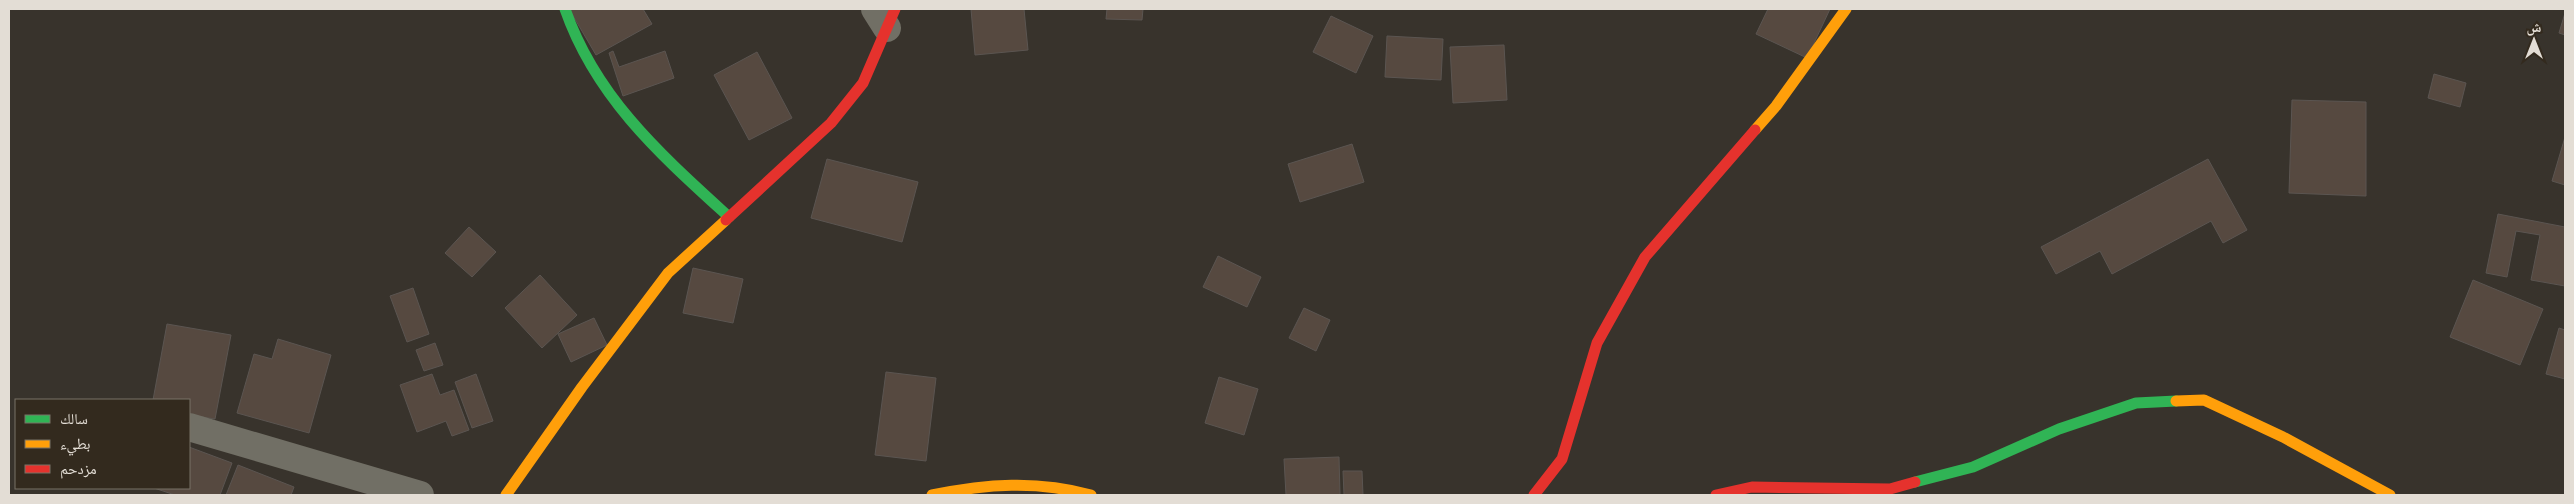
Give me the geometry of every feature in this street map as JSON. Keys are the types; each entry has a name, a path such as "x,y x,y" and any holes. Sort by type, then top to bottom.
{"street":[{"path":"565,9 569,25 597,77 652,146 729,217"},
{"path":"1534,495 1562,459 1597,343 1645,257 1776,106 1846,9"},
{"path":"506,495 582,387 668,273 831,123 863,83 886,15"},
{"path":"1716,495 1752,487 1890,489 1973,467 2059,429 2136,403 2204,400 2282,437 2390,495"},
{"path":"190,427 420,495"},
{"path":"932,495 1009,482 1069,487 1091,495"}],"building":[{"path":"569,9 643,9 652,24 596,55"},
{"path":"971,9 1024,9 1028,50 975,55"},
{"path":"1107,9 1143,9 1142,20 1106,19"},
{"path":"1768,9 1830,9 1807,58 1756,34"},
{"path":"2565,13 2565,35 2559,33"},
{"path":"1331,16 1373,36 1356,73 1313,52"},
{"path":"1387,36 1443,39 1441,80 1385,77"},
{"path":"1504,45 1507,100 1453,103 1450,47"},
{"path":"613,51 619,67 665,51 674,78 623,96 609,53"},
{"path":"757,52 792,118 749,140 714,75"},
{"path":"2434,74 2466,83 2460,107 2428,98"},
{"path":"2292,100 2366,102 2366,196 2289,193"},
{"path":"2565,137 2565,185 2552,181"},
{"path":"1352,144 1364,182 1300,202 1288,164"},
{"path":"827,159 918,182 902,242 811,218"},
{"path":"2208,159 2247,230 2223,243 2211,221 2112,274 2100,251 2056,274 2041,247"},
{"path":"2498,214 2565,227 2565,286 2531,280 2540,235 2516,231 2507,277 2486,273"},
{"path":"469,227 496,252 472,277 445,253"},
{"path":"1218,256 1261,277 1247,307 1203,287"},
{"path":"693,268 743,279 733,323 683,313"},
{"path":"540,275 577,315 542,348 505,308"},
{"path":"2473,280 2543,309 2520,365 2450,337"},
{"path":"413,288 429,334 407,342 390,296"},
{"path":"1304,308 1330,320 1316,351 1289,338"},
{"path":"594,318 607,345 571,362 558,334"},
{"path":"167,324 231,335 215,419 190,415 190,399 153,399"},
{"path":"2559,328 2565,330 2565,379 2546,374"},
{"path":"278,339 331,355 309,433 237,413 254,354 272,359"},
{"path":"435,343 443,365 424,371 416,350"},
{"path":"886,372 936,378 926,461 875,455"},
{"path":"432,374 440,395 454,390 469,430 452,436 446,421 417,432 400,385"},
{"path":"476,374 493,421 472,428 455,382"},
{"path":"1219,377 1258,389 1244,435 1205,423"},
{"path":"190,447 232,463 220,495 175,495 157,489 190,489"},
{"path":"1339,457 1340,495 1286,495 1284,459"},
{"path":"238,465 294,487 291,495 226,495"},
{"path":"1343,471 1362,471 1363,495 1344,495"}],"traffic: fast":[{"path":"565,9 578,41 594,70 613,98 655,147 729,217"},
{"path":"1915,482 1973,467 2059,429 2136,403 2176,401"}],"traffic: slow":[{"path":"1755,130 1776,106 1846,9"},
{"path":"506,495 582,387 668,273 726,220"},
{"path":"2176,401 2204,400 2283,437 2390,495"},
{"path":"932,495 972,488 1011,485 1051,487 1091,495"}],"traffic: jam":[{"path":"726,220 831,123 863,83 895,9"},
{"path":"1534,495 1562,459 1597,343 1645,257 1755,130"},
{"path":"1716,495 1752,487 1890,489 1915,482"}]}
